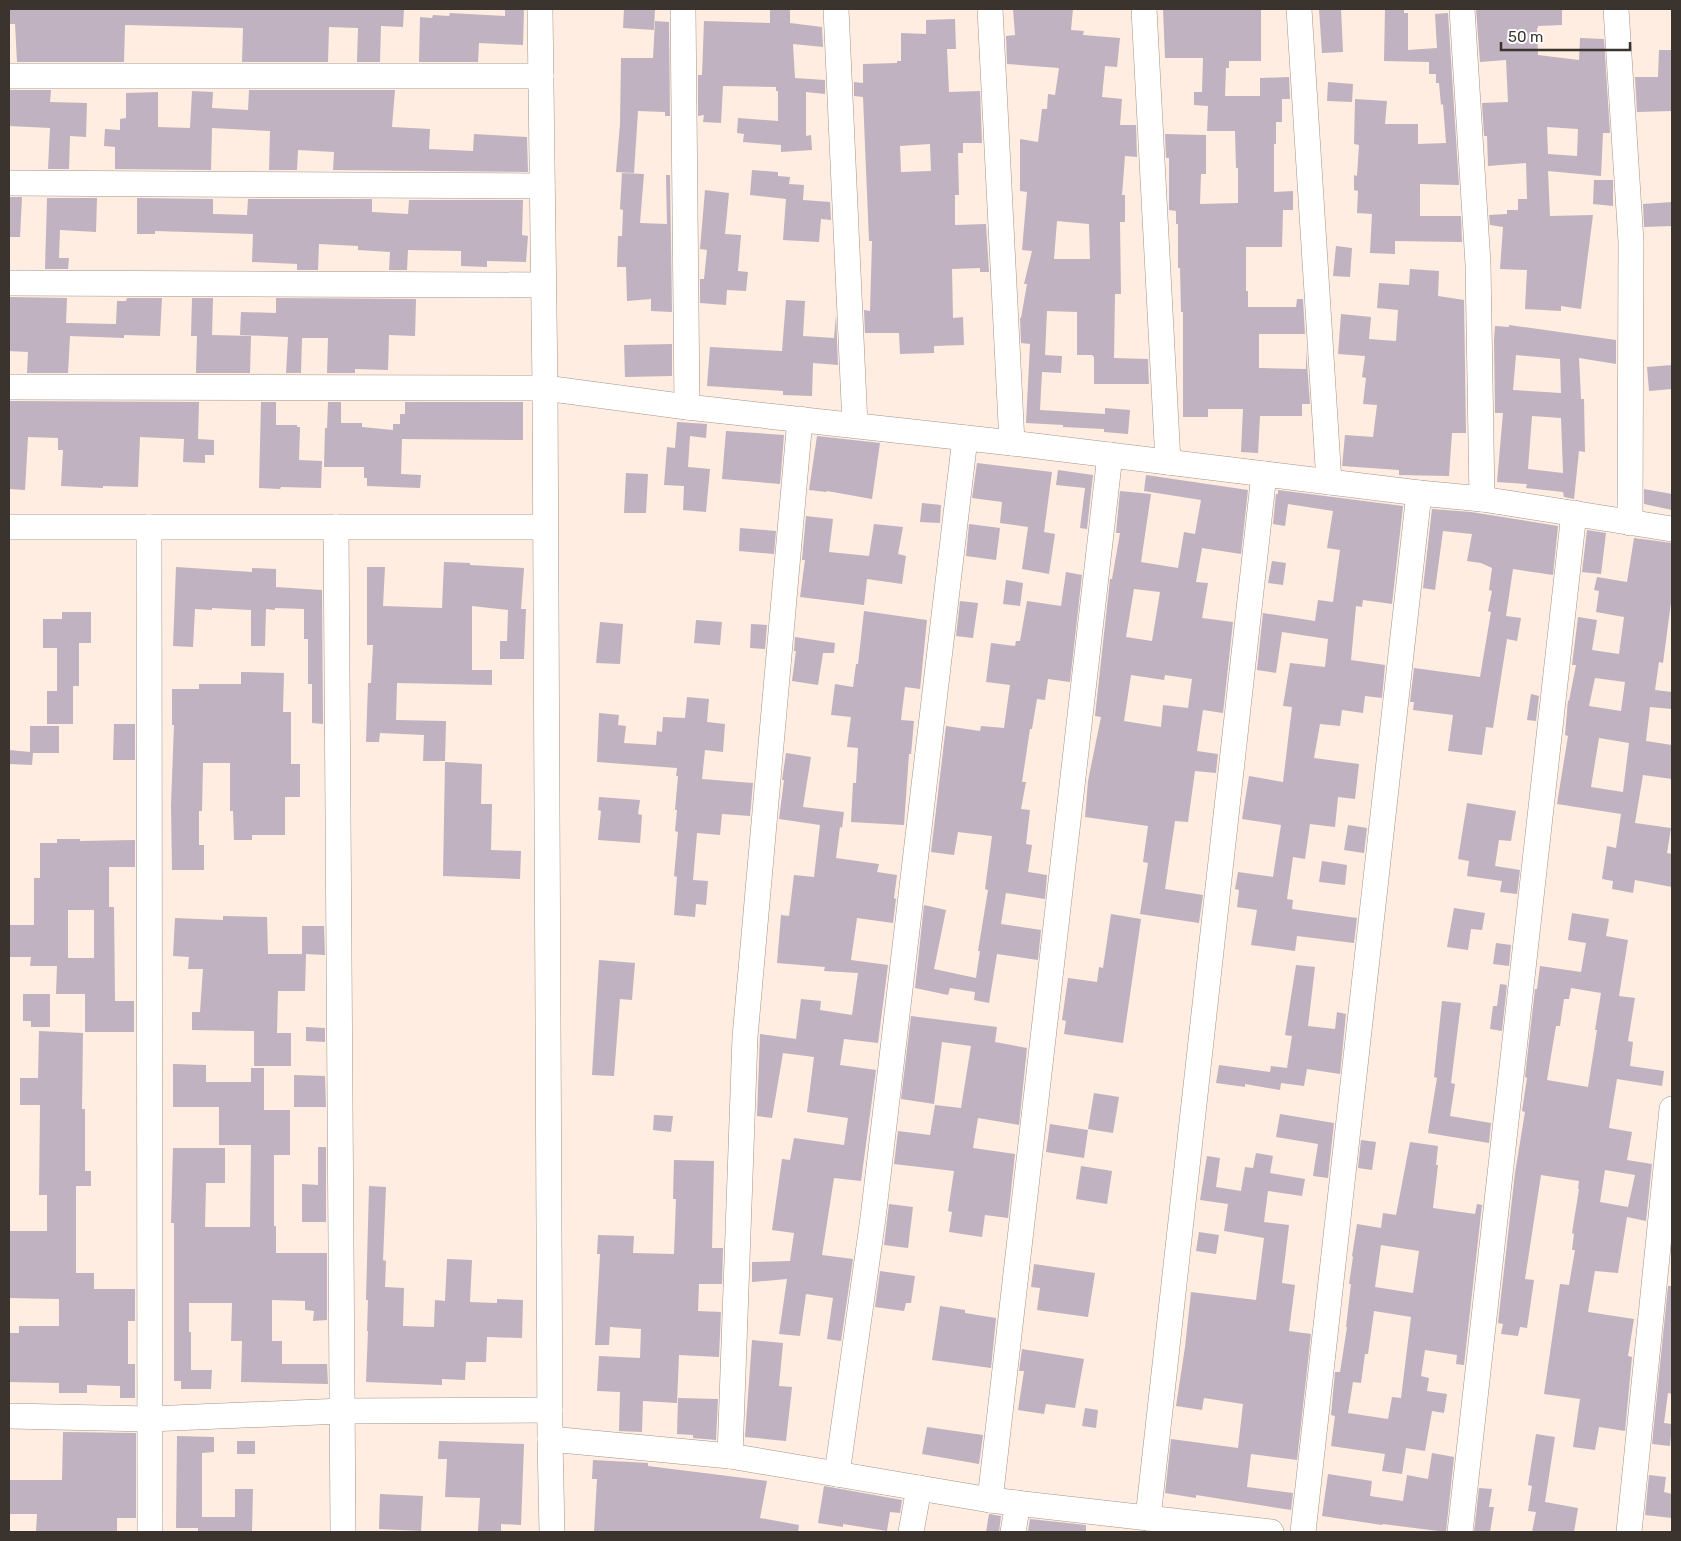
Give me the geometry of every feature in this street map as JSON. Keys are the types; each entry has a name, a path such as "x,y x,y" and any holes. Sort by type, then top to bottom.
{"street":[{"path":"540,9 545,388 552,1532"},
{"path":"683,9 687,406"},
{"path":"836,9 855,425"},
{"path":"990,9 1012,442"},
{"path":"1144,9 1168,462"},
{"path":"1299,9 1329,482"},
{"path":"1462,9 1478,264 1482,499"},
{"path":"1616,9 1630,242 1630,523"},
{"path":"9,76 541,76"},
{"path":"9,183 542,186"},
{"path":"9,282 543,285"},
{"path":"9,387 545,388 687,406 1012,442 1419,494 1482,499 1672,529"},
{"path":"730,1456 745,1037 800,419"},
{"path":"837,1474 873,1218 965,438"},
{"path":"990,1500 1110,455"},
{"path":"1132,1522 1264,474"},
{"path":"1303,1532 1419,494"},
{"path":"1460,1532 1574,513"},
{"path":"9,527 545,527"},
{"path":"149,527 150,1532"},
{"path":"336,527 343,1532"},
{"path":"1629,1532 1672,1109"},
{"path":"9,1416 149,1419 342,1411 550,1410"},
{"path":"550,1439 730,1456 1132,1522 1271,1532"},
{"path":"911,1532 919,1488"},
{"path":"1013,1532 1018,1503"}],"building":[{"path":"9,9 404,9 403,27 381,26 380,62 357,62 358,28 329,27 328,62 242,62 243,28 125,25 124,62 17,62 15,24 9,24"},
{"path":"505,9 524,9 523,45 479,43 478,62 419,62 420,17 432,18 433,15 449,16 450,13 505,16"},
{"path":"624,9 655,9 654,30 623,28"},
{"path":"770,9 790,9 790,23 822,27 823,47 793,44 795,78 825,80 825,94 806,92 806,136 811,135 812,150 781,152 781,145 743,142 744,134 737,133 738,118 778,121 778,91 776,91 776,87 723,86 721,123 703,122 704,115 698,116 698,75 702,75 704,21 770,23"},
{"path":"1013,9 1073,9 1071,30 1084,31 1083,35 1120,38 1117,67 1105,66 1102,97 1122,99 1120,125 1136,125 1137,157 1125,156 1122,195 1125,195 1125,222 1120,222 1121,294 1115,294 1114,358 1148,359 1149,384 1094,384 1094,357 1092,355 1077,355 1077,312 1047,311 1045,355 1062,356 1061,373 1042,372 1040,410 1105,414 1105,408 1130,410 1128,434 1104,432 1104,429 1026,423 1030,344 1021,343 1020,318 1027,284 1024,284 1032,251 1022,250 1027,192 1020,191 1020,139 1038,142 1042,109 1047,109 1048,94 1055,95 1059,68 1007,64 1006,36 1015,35","holes":["1057,221 1089,224 1090,259 1054,259"]},
{"path":"1163,9 1261,9 1261,61 1229,61 1229,68 1226,68 1225,96 1260,96 1260,78 1289,77 1290,99 1282,99 1282,122 1276,122 1274,192 1293,191 1293,210 1283,210 1282,247 1246,247 1246,291 1248,291 1248,307 1296,307 1297,299 1303,299 1305,334 1259,334 1259,368 1306,369 1306,349 1310,404 1302,404 1302,416 1260,416 1258,453 1241,452 1243,409 1208,409 1208,417 1183,417 1183,312 1181,312 1180,268 1178,268 1178,224 1176,224 1176,211 1169,210 1169,158 1166,158 1165,134 1206,135 1206,174 1201,174 1200,204 1238,203 1238,168 1236,168 1235,131 1207,131 1208,106 1194,105 1194,92 1202,92 1203,58 1165,58"},
{"path":"1319,9 1341,9 1343,52 1322,53"},
{"path":"1385,9 1404,9 1404,13 1408,13 1408,50 1437,48 1435,14 1448,13 1459,185 1420,184 1420,216 1461,216 1462,242 1395,241 1395,254 1370,253 1372,214 1357,213 1358,191 1354,190 1354,175 1357,176 1359,145 1354,144 1355,99 1387,101 1385,124 1418,124 1418,144 1446,143 1443,104 1441,105 1439,83 1436,83 1436,74 1429,74 1429,62 1384,61"},
{"path":"1476,9 1562,9 1562,25 1538,26 1538,55 1579,60 1580,38 1604,39 1610,133 1603,133 1601,176 1548,171 1550,216 1593,215 1581,309 1561,306 1561,311 1525,309 1527,270 1500,269 1503,227 1490,225 1489,215 1507,214 1507,210 1518,210 1518,199 1527,199 1526,163 1488,166 1487,136 1484,136 1482,103 1508,102 1506,60 1480,62","holes":["1547,127 1578,129 1577,156 1548,154"]},
{"path":"955,19 956,49 947,49 949,92 980,91 982,143 963,143 963,153 958,153 959,195 955,195 955,225 986,224 989,272 980,272 980,268 952,269 953,318 963,317 964,345 934,346 934,353 900,354 899,333 865,333 864,310 870,311 872,241 869,241 863,97 854,96 854,82 863,83 863,64 897,63 897,61 901,61 901,33 926,34 926,20","holes":["930,144 931,171 901,172 900,146"]},
{"path":"655,21 669,22 670,116 665,116 665,112 638,111 634,173 616,172 620,124 621,58 653,58"},
{"path":"1659,50 1672,50 1672,111 1637,112 1635,77 1658,77"},
{"path":"1328,82 1353,84 1352,102 1327,101"},
{"path":"9,90 51,90 50,102 87,103 86,137 70,136 69,169 48,169 50,128 9,126"},
{"path":"249,90 395,90 392,127 430,129 429,149 473,151 474,134 527,137 528,172 333,170 334,152 298,150 297,170 269,170 270,131 212,128 211,170 115,169 115,147 104,146 105,129 120,130 120,119 126,118 126,93 158,92 158,127 190,128 192,91 213,92 212,108 248,110"},
{"path":"752,170 778,172 778,176 790,177 789,184 804,185 803,200 830,202 831,220 821,219 819,242 783,240 786,199 750,195"},
{"path":"622,173 644,174 640,223 667,224 666,175 670,175 672,312 651,311 651,299 627,301 626,267 617,267 618,236 622,236 623,210 620,209"},
{"path":"1594,180 1613,180 1613,206 1593,204"},
{"path":"705,190 729,193 725,234 741,235 738,271 748,272 746,291 727,290 726,305 700,303 700,279 704,279 707,250 700,249"},
{"path":"9,197 22,197 20,237 9,237"},
{"path":"47,198 97,198 96,232 60,230 59,258 69,258 68,269 45,269"},
{"path":"137,198 213,199 213,214 247,215 248,199 372,199 372,212 408,214 409,200 523,200 522,235 528,236 526,262 487,261 487,267 461,266 461,251 408,250 407,270 389,270 390,252 358,250 358,246 319,244 318,270 297,270 297,264 252,262 253,234 155,231 155,234 137,234"},
{"path":"1672,202 1672,226 1644,227 1643,204"},
{"path":"1336,246 1352,248 1350,277 1333,276"},
{"path":"1410,269 1439,271 1438,296 1464,300 1466,433 1452,433 1449,476 1399,475 1399,470 1342,466 1345,435 1373,437 1377,405 1363,404 1366,378 1362,377 1365,356 1338,354 1341,314 1371,317 1369,339 1396,341 1398,310 1377,308 1379,283 1409,285"},
{"path":"9,297 67,298 66,323 116,324 117,301 126,301 127,298 162,298 160,336 124,335 124,338 70,336 68,373 27,373 28,352 9,351"},
{"path":"192,298 213,298 212,335 251,336 250,373 196,373 197,336 191,336"},
{"path":"276,298 416,299 415,336 389,335 388,370 355,369 355,373 327,373 328,338 302,338 301,373 286,373 288,337 240,335 241,312 276,313"},
{"path":"786,300 805,301 803,336 834,338 836,315 838,365 813,363 812,396 783,395 783,391 707,386 710,347 782,351"},
{"path":"1509,325 1616,340 1616,364 1579,358 1581,399 1584,399 1585,452 1579,451 1574,499 1564,497 1563,492 1526,488 1527,484 1497,482 1503,413 1495,413 1495,326 1509,327","holes":["1516,355 1560,359 1561,393 1513,390","1532,416 1561,418 1563,473 1528,469"]},
{"path":"672,344 672,376 625,377 624,345"},
{"path":"1672,365 1672,389 1649,391 1647,367"},
{"path":"9,401 199,402 198,439 214,440 214,455 205,455 205,463 183,462 184,439 140,437 138,487 61,486 63,450 58,450 58,438 28,437 25,490 9,489"},
{"path":"261,402 276,402 276,425 297,425 297,427 300,427 299,460 322,461 321,488 259,488"},
{"path":"328,402 341,402 341,423 362,423 362,427 393,430 393,424 400,424 400,414 405,414 405,402 523,402 523,440 402,439 401,474 421,475 420,488 367,486 367,478 364,478 364,467 324,467"},
{"path":"677,422 707,424 706,438 690,436 688,467 710,469 706,512 683,510 684,486 664,485 667,447 675,448"},
{"path":"726,431 784,435 780,484 722,479"},
{"path":"817,436 880,443 872,499 827,491 809,490"},
{"path":"977,463 1052,472 1044,532 1055,534 1049,574 1022,569 1028,527 1000,523 1002,502 972,498"},
{"path":"1058,470 1093,475 1087,529 1080,528 1085,488 1056,485"},
{"path":"626,473 648,474 646,513 624,513"},
{"path":"1146,475 1248,490 1241,554 1202,548 1196,582 1208,583 1202,618 1233,622 1223,713 1203,710 1197,751 1218,754 1216,773 1195,771 1188,822 1175,821 1165,889 1203,895 1199,923 1140,914 1148,863 1143,862 1148,826 1085,817 1088,781 1101,717 1095,716 1110,579 1112,579 1120,533 1116,533 1120,491 1151,494 1141,562 1178,568 1184,532 1195,534 1201,500 1144,491","holes":["1134,589 1160,592 1152,641 1126,637","1131,675 1164,680 1165,675 1192,679 1188,708 1163,705 1161,727 1124,721"]},
{"path":"1644,489 1672,494 1672,510 1644,504"},
{"path":"1278,490 1403,506 1392,604 1363,600 1362,607 1356,606 1351,660 1385,665 1382,698 1365,696 1363,713 1342,710 1340,726 1320,724 1314,758 1359,764 1355,799 1338,797 1335,827 1310,824 1305,859 1293,857 1287,899 1293,900 1292,909 1357,918 1354,943 1297,936 1295,951 1251,945 1257,910 1237,907 1239,890 1235,889 1238,872 1273,877 1281,825 1242,819 1249,776 1283,782 1292,707 1283,706 1290,663 1325,667 1328,639 1282,632 1276,673 1257,670 1263,613 1315,621 1318,600 1333,602 1340,550 1327,548 1333,511 1288,504 1285,526 1273,524"},
{"path":"922,503 941,505 940,523 920,522"},
{"path":"1432,509 1471,512 1558,526 1553,575 1513,569 1506,616 1521,618 1517,641 1507,639 1493,728 1486,727 1482,755 1448,751 1453,715 1413,710 1414,702 1410,702 1414,668 1480,677 1491,612 1488,611 1492,591 1489,590 1492,568 1481,563 1467,561 1472,534 1443,531 1435,590 1423,588"},
{"path":"806,516 833,519 829,552 869,556 874,524 903,527 898,554 906,556 902,584 867,579 864,605 800,597 805,560 802,560"},
{"path":"969,524 1000,528 996,560 966,556"},
{"path":"740,528 776,531 774,554 739,551"},
{"path":"1587,530 1606,533 1601,574 1582,572"},
{"path":"1634,538 1672,543 1672,595 1663,663 1659,662 1655,690 1672,692 1672,709 1650,707 1646,741 1672,745 1672,779 1643,775 1635,823 1671,828 1667,853 1672,854 1672,887 1635,880 1633,893 1612,889 1613,881 1602,879 1607,846 1616,848 1621,814 1557,804 1568,736 1565,735 1568,700 1576,665 1572,665 1578,617 1597,620 1592,650 1619,654 1624,617 1596,612 1599,591 1594,590 1597,577 1627,582","holes":["1595,678 1625,682 1621,711 1589,706","1599,738 1629,743 1623,792 1591,787"]},
{"path":"1272,561 1286,563 1283,585 1268,583"},
{"path":"444,562 524,568 521,609 526,609 524,659 500,659 500,641 507,641 508,610 472,606 472,670 492,670 492,685 397,683 396,720 446,721 445,761 423,761 424,735 380,733 379,742 366,742 368,683 371,683 373,645 367,645 367,567 385,567 383,606 442,608"},
{"path":"176,567 252,572 252,568 276,569 276,587 322,590 323,724 312,723 312,684 308,684 308,639 304,639 304,609 266,609 265,646 251,646 251,610 195,609 193,647 173,646"},
{"path":"1066,572 1082,575 1070,682 1048,679 1045,700 1037,699 1032,729 1030,729 1022,782 1026,782 1021,809 1030,810 1026,844 1032,845 1028,872 1047,875 1045,899 1006,893 1001,924 1041,930 1038,960 997,954 989,1003 974,1000 975,992 950,988 948,995 915,988 924,905 946,910 934,969 976,978 980,951 978,951 988,890 985,889 992,836 958,832 954,855 931,852 946,726 980,731 981,726 1004,728 1010,685 986,682 991,643 1015,646 1016,641 1020,641 1027,601 1061,606"},
{"path":"1006,580 1023,583 1020,606 1003,604"},
{"path":"960,601 978,603 973,638 956,636"},
{"path":"864,611 927,620 920,689 905,687 901,720 914,721 911,754 909,754 904,825 851,822 853,783 856,783 858,748 847,747 851,717 831,715 835,684 853,687 856,664 858,664"},
{"path":"62,612 91,612 91,643 79,643 79,686 73,686 73,724 47,724 47,691 57,691 57,648 43,648 43,619 62,619"},
{"path":"696,620 722,622 720,645 694,643"},
{"path":"600,622 623,624 620,664 596,663"},
{"path":"751,624 767,625 765,649 750,648"},
{"path":"795,637 835,643 834,653 823,653 818,685 792,681 796,651 794,651"},
{"path":"241,672 284,673 283,712 291,712 291,764 300,764 300,797 285,797 285,835 252,835 252,840 234,840 233,811 230,811 230,763 203,763 202,811 199,811 199,845 204,845 204,870 172,870 171,805 174,725 172,725 172,689 199,689 199,684 241,684"},
{"path":"1531,694 1539,696 1536,721 1527,720"},
{"path":"687,697 709,699 707,722 725,724 723,752 705,750 702,779 753,783 750,816 722,814 720,835 697,833 693,880 708,881 706,905 696,904 695,917 674,915 677,877 674,876 678,832 675,831 677,768 597,762 599,713 619,715 618,725 626,726 624,743 656,745 657,731 662,732 663,717 685,718"},
{"path":"114,724 135,724 135,760 113,760"},
{"path":"30,726 59,726 59,753 33,753 32,765 9,764 9,750 30,752"},
{"path":"786,753 811,757 803,807 844,812 836,858 879,864 877,872 897,875 893,923 857,918 851,960 888,965 878,1043 844,1039 840,1065 876,1070 861,1181 834,1178 822,1255 853,1259 841,1341 827,1339 833,1298 806,1294 800,1336 779,1334 787,1279 752,1282 752,1262 790,1261 794,1233 772,1230 782,1159 790,1160 794,1138 844,1145 848,1118 807,1112 814,1057 783,1053 772,1118 757,1116 760,1034 796,1039 801,999 821,1001 820,1010 852,1015 858,973 824,971 825,967 777,963 781,915 789,916 794,875 814,877 820,825 779,819"},
{"path":"445,762 482,764 481,804 492,804 491,850 521,851 520,879 443,876"},
{"path":"599,797 640,800 638,814 642,815 640,843 598,840 601,811 598,810"},
{"path":"1467,803 1516,811 1511,841 1499,840 1495,866 1520,870 1517,894 1500,892 1502,881 1467,876 1469,861 1458,859"},
{"path":"1348,825 1367,828 1364,853 1344,850"},
{"path":"57,839 80,839 80,841 135,840 135,867 109,867 109,907 114,907 115,1001 134,1001 134,1032 85,1032 85,994 56,994 57,966 30,966 31,957 9,957 9,925 34,925 34,878 40,878 40,843 57,843","holes":["68,910 94,910 94,958 68,958"]},
{"path":"1322,861 1347,865 1345,885 1319,882"},
{"path":"1454,908 1485,913 1482,930 1471,929 1468,950 1447,947"},
{"path":"1572,913 1609,919 1606,936 1628,940 1619,996 1635,998 1628,1041 1633,1042 1630,1066 1664,1071 1662,1086 1617,1079 1609,1128 1632,1132 1627,1160 1652,1164 1646,1221 1627,1217 1618,1273 1595,1271 1588,1312 1634,1319 1628,1356 1632,1357 1625,1431 1599,1427 1595,1450 1573,1447 1580,1399 1544,1394 1560,1284 1569,1285 1575,1250 1572,1250 1574,1234 1572,1233 1579,1181 1541,1175 1525,1279 1534,1280 1527,1328 1520,1327 1518,1336 1501,1334 1503,1324 1498,1323 1515,1173 1525,1112 1522,1111 1535,989 1537,989 1540,966 1581,972 1586,943 1568,940","holes":["1571,988 1601,993 1588,1087 1547,1080 1556,1026 1560,1026 1564,999 1569,999","1605,1170 1635,1175 1628,1207 1600,1202"]},
{"path":"1111,914 1141,919 1123,1043 1064,1034 1066,1021 1062,1020 1068,978 1097,982 1099,967 1103,968"},
{"path":"223,916 267,917 268,954 302,954 302,926 324,926 325,955 306,954 305,991 278,991 277,1033 291,1033 291,1066 254,1066 254,1031 192,1030 192,1012 200,1012 203,969 188,969 189,957 173,956 175,918 223,920"},
{"path":"1496,943 1511,945 1509,966 1493,964"},
{"path":"599,960 635,963 632,1000 620,999 614,1076 592,1075"},
{"path":"1296,965 1315,967 1308,1026 1335,1029 1337,1012 1346,1014 1340,1074 1307,1069 1304,1086 1281,1083 1280,1090 1245,1084 1245,1087 1216,1083 1219,1065 1270,1072 1271,1066 1287,1068 1292,1036 1285,1035"},
{"path":"1500,984 1507,985 1502,1031 1490,1029 1493,1006 1497,1006"},
{"path":"23,994 50,994 50,1027 31,1027 31,1021 23,1021"},
{"path":"1442,1001 1461,1003 1451,1083 1455,1084 1450,1116 1491,1123 1489,1143 1428,1133 1437,1078 1434,1077"},
{"path":"911,1016 997,1027 995,1042 1027,1048 1019,1125 978,1118 973,1148 1015,1154 1008,1218 985,1215 982,1237 949,1232 952,1212 948,1211 954,1171 894,1164 898,1131 930,1135 935,1105 961,1108 971,1046 942,1042 934,1104 901,1099"},
{"path":"306,1027 325,1028 325,1042 306,1041"},
{"path":"39,1031 83,1033 82,1109 85,1109 85,1171 91,1171 91,1186 76,1186 76,1273 94,1273 94,1289 135,1289 135,1321 128,1321 128,1364 135,1364 135,1398 120,1398 120,1386 87,1385 87,1393 59,1393 59,1383 9,1382 9,1333 19,1333 19,1326 59,1326 59,1299 9,1298 9,1231 47,1231 47,1195 39,1195 40,1105 20,1105 20,1078 38,1078"},
{"path":"173,1064 206,1065 206,1082 251,1082 251,1068 264,1068 264,1110 290,1110 290,1155 274,1155 276,1253 327,1253 327,1320 313,1321 314,1311 305,1310 305,1301 272,1300 272,1341 282,1341 282,1364 327,1364 328,1384 241,1382 242,1341 231,1341 232,1303 189,1303 191,1370 212,1370 211,1389 181,1389 181,1381 174,1381 174,1223 171,1223 173,1148 225,1148 225,1183 206,1183 205,1227 250,1227 251,1145 219,1145 219,1107 173,1107"},
{"path":"294,1075 325,1076 326,1107 294,1107"},
{"path":"1094,1093 1119,1097 1113,1133 1088,1129"},
{"path":"1280,1114 1334,1123 1328,1178 1313,1176 1318,1144 1276,1137"},
{"path":"654,1115 673,1116 671,1132 653,1130"},
{"path":"1050,1124 1088,1130 1084,1158 1046,1152"},
{"path":"1361,1140 1376,1142 1372,1170 1358,1168"},
{"path":"1410,1142 1438,1146 1436,1165 1438,1165 1433,1208 1475,1214 1477,1204 1482,1205 1464,1365 1456,1364 1457,1355 1425,1350 1421,1376 1429,1378 1427,1391 1447,1394 1444,1413 1432,1411 1425,1451 1406,1448 1402,1474 1382,1471 1385,1454 1331,1446 1335,1416 1331,1415 1335,1372 1340,1372 1347,1327 1351,1284 1349,1284 1357,1224 1381,1228 1383,1213 1396,1215","holes":["1381,1245 1419,1251 1413,1293 1375,1287","1374,1311 1411,1317 1401,1398 1392,1397 1388,1419 1348,1413 1353,1382 1361,1383 1365,1354 1368,1354"]},
{"path":"318,1147 326,1147 326,1222 302,1222 302,1184 318,1185"},
{"path":"1256,1153 1273,1156 1270,1173 1305,1179 1302,1196 1268,1191 1264,1222 1289,1225 1282,1283 1295,1285 1289,1331 1311,1334 1297,1460 1251,1454 1247,1487 1293,1493 1291,1510 1196,1495 1196,1498 1165,1493 1171,1439 1238,1448 1243,1404 1204,1398 1202,1410 1176,1406 1191,1292 1256,1300 1264,1238 1224,1231 1228,1204 1200,1200 1207,1156 1220,1158 1216,1187 1241,1191 1245,1167 1253,1168"},
{"path":"674,1160 714,1161 712,1248 723,1248 722,1284 699,1284 698,1311 721,1312 719,1357 679,1355 677,1403 643,1401 642,1432 619,1431 620,1392 597,1391 599,1356 640,1358 641,1329 610,1327 609,1345 595,1345 600,1254 597,1254 598,1235 634,1236 633,1253 674,1254 676,1199 673,1199"},
{"path":"1081,1166 1112,1171 1107,1204 1076,1199"},
{"path":"369,1186 386,1187 383,1260 386,1261 385,1287 404,1288 403,1326 434,1327 435,1300 445,1301 447,1259 472,1260 470,1302 497,1303 497,1299 523,1300 522,1338 487,1337 486,1362 466,1362 465,1380 442,1379 442,1385 366,1382"},
{"path":"889,1204 913,1207 908,1248 884,1245"},
{"path":"1199,1232 1219,1235 1216,1254 1196,1251"},
{"path":"1034,1264 1095,1273 1088,1317 1037,1310 1040,1288 1031,1287"},
{"path":"880,1271 915,1276 911,1303 906,1303 904,1311 875,1307"},
{"path":"1668,1286 1672,1286 1672,1394 1668,1393 1664,1423 1672,1424 1670,1446 1652,1444"},
{"path":"940,1306 965,1310 965,1313 996,1318 991,1368 932,1360"},
{"path":"752,1340 783,1343 779,1386 792,1387 786,1441 745,1437"},
{"path":"1022,1349 1084,1359 1075,1408 1046,1404 1044,1414 1018,1410 1024,1371 1019,1371"},
{"path":"678,1398 718,1399 716,1440 693,1438 693,1435 677,1434"},
{"path":"1085,1408 1098,1410 1096,1428 1082,1426"},
{"path":"927,1427 983,1435 979,1464 922,1454"},
{"path":"63,1432 136,1433 136,1518 117,1518 117,1532 36,1532 37,1514 9,1514 9,1480 62,1480"},
{"path":"1536,1434 1555,1437 1545,1502 1578,1508 1574,1532 1532,1532 1536,1512 1528,1511 1532,1486 1528,1485"},
{"path":"177,1436 214,1437 214,1452 202,1453 202,1517 235,1517 235,1489 253,1489 252,1532 198,1532 198,1528 176,1528"},
{"path":"237,1441 255,1441 255,1454 237,1454"},
{"path":"439,1441 524,1444 521,1525 501,1524 501,1532 478,1531 480,1498 445,1497 447,1459 438,1459"},
{"path":"1432,1453 1454,1457 1446,1532 1322,1516 1328,1474 1372,1481 1370,1496 1403,1501 1407,1475 1428,1479"},
{"path":"593,1460 648,1463 648,1466 767,1481 760,1518 799,1525 798,1532 594,1532 597,1479 592,1479"},
{"path":"1649,1475 1666,1477 1664,1492 1672,1494 1672,1518 1645,1515"},
{"path":"824,1486 902,1500 900,1513 890,1512 887,1531 843,1524 843,1527 818,1523"},
{"path":"1479,1488 1492,1489 1489,1507 1494,1507 1490,1532 1474,1532"},
{"path":"380,1494 423,1496 421,1531 379,1529"},
{"path":"989,1514 1001,1516 999,1532 986,1532"},
{"path":"1030,1519 1086,1525 1086,1532 1028,1531"}]}
